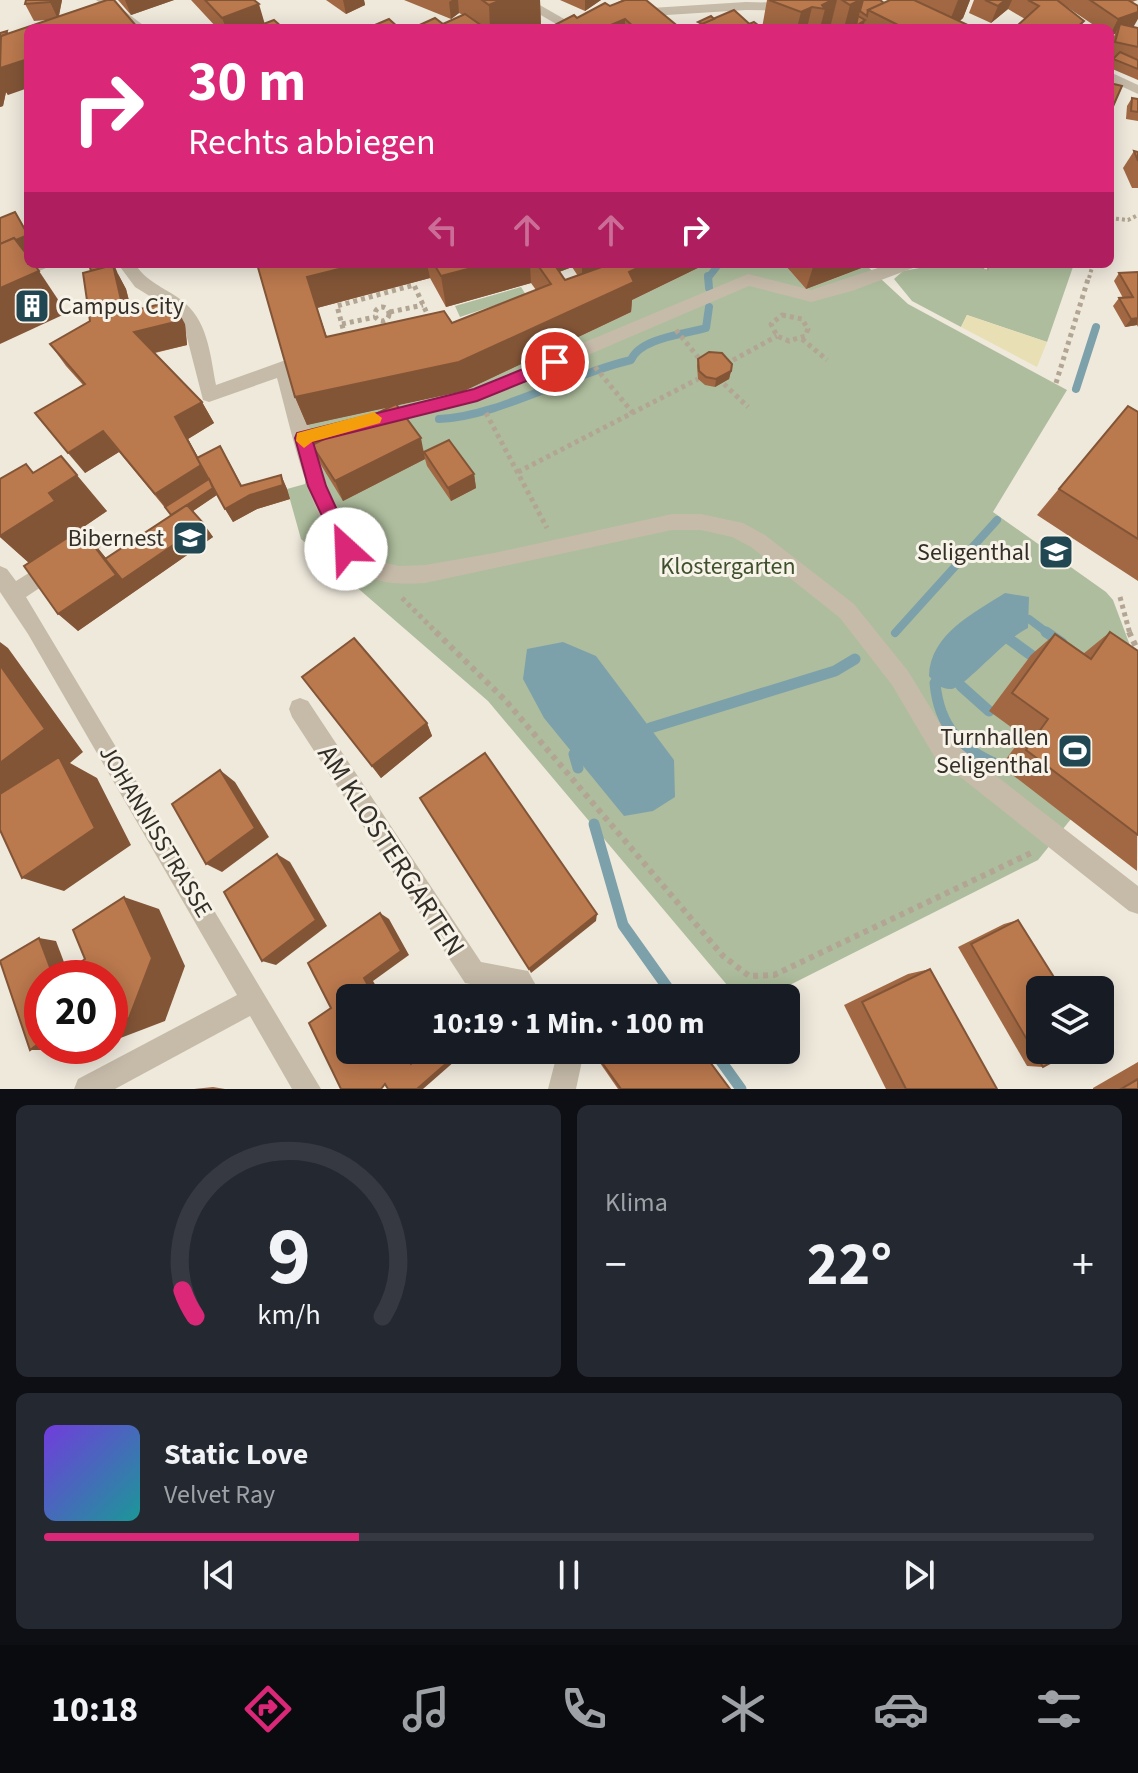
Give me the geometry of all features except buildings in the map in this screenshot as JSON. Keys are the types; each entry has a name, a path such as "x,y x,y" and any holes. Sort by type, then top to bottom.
{"street":[{"path":"102,0 135,24"},
{"path":"521,0 573,24"},
{"path":"778,0 792,7"},
{"path":"618,15 753,3 792,7 817,0"},
{"path":"748,24 753,3"},
{"path":"1114,78 1138,90"},
{"path":"128,268 138,285 184,311 196,334 209,395 286,367 317,486 346,549 372,569 399,575 425,574 672,522 724,527 758,541 847,611 900,678 942,748 1138,902"},
{"path":"303,438 477,395 748,280 811,296 896,268"},
{"path":"0,282 34,273"},
{"path":"6,585 93,542"},
{"name":"JOHANNISSTRASSE","path":"6,585 307,1089"},
{"name":"AM KLOSTERGARTEN","path":"300,709 474,974 519,980 521,984"},
{"path":"88,1089 255,999"},
{"path":"562,1089 568,1064"}],"path":[{"path":"1114,218 1128,220 1138,215"},
{"path":"1056,383 1092,268"},
{"path":"346,338 337,306 414,285 436,333"},
{"path":"374,296 379,310 375,317"},
{"path":"379,310 390,312 423,305"},
{"path":"384,320 390,312"},
{"path":"792,315 807,326 807,333 802,339 789,341 777,336 771,328 773,319 792,315"},
{"path":"342,324 375,317 384,320"},
{"path":"384,320 388,331"},
{"path":"678,332 702,362"},
{"path":"726,364 777,336"},
{"path":"802,339 827,360"},
{"path":"599,372 633,413"},
{"path":"518,472 698,379"},
{"path":"724,384 748,407"},
{"path":"488,417 557,548"},
{"path":"372,569 506,701 723,956 749,976 774,975 1036,851 1047,832"},
{"path":"1120,597 1124,620 1138,651"}],"green space":[{"name":"Klostergarten","path":"698,268 788,268 806,289 869,268 908,304 1067,390 993,512 1106,592 1113,600 1131,648 1065,679 1031,655 990,711 1023,736 1002,766 1071,819 1038,860 792,984 726,984 488,701 301,539 287,489 305,484 307,425 464,391 631,312 626,303"},
{"path":"919,268 1073,268 1047,342 967,315 961,327 912,301 894,279 903,271"},
{"path":"521,287 526,295 460,317 455,306"}],"sand":[{"path":"967,315 1047,342 1037,367 961,327"}],"water":[{"path":"1005,593 1029,597 1028,628 958,686 948,689 939,686 929,676 937,648 956,626"},
{"path":"563,642 596,656 674,760 675,797 653,811 624,816 544,718 523,679 527,649"}],"waterway":[{"path":"708,278 716,268"},
{"path":"708,278 709,288"},
{"path":"439,419 484,411 631,360 653,342 706,328 709,307"},
{"path":"1076,389 1096,327"},
{"path":"895,633 997,520"},
{"path":"1029,619 1049,634"},
{"path":"1046,632 1062,643"},
{"path":"1009,639 1031,655"},
{"path":"650,728 835,671 855,659"},
{"path":"935,683 941,712 954,735 974,752 1001,766"},
{"path":"961,686 989,711"},
{"path":"574,754 578,768"},
{"path":"594,824 623,925 665,984"},
{"path":"723,1064 741,1089"}],"slow traffic":[{"path":"304,441 303,438 374,418"}],"place":[{"name":"Campus City","path":"32,306"},
{"name":"Bibernest","path":"190,538"},
{"name":"Seligenthal","path":"1056,552"},
{"name":"Turnhallen Seligenthal","path":"1075,751"}],"route":[{"path":"346,549 317,486 303,438 407,409 477,395 555,362"}]}
